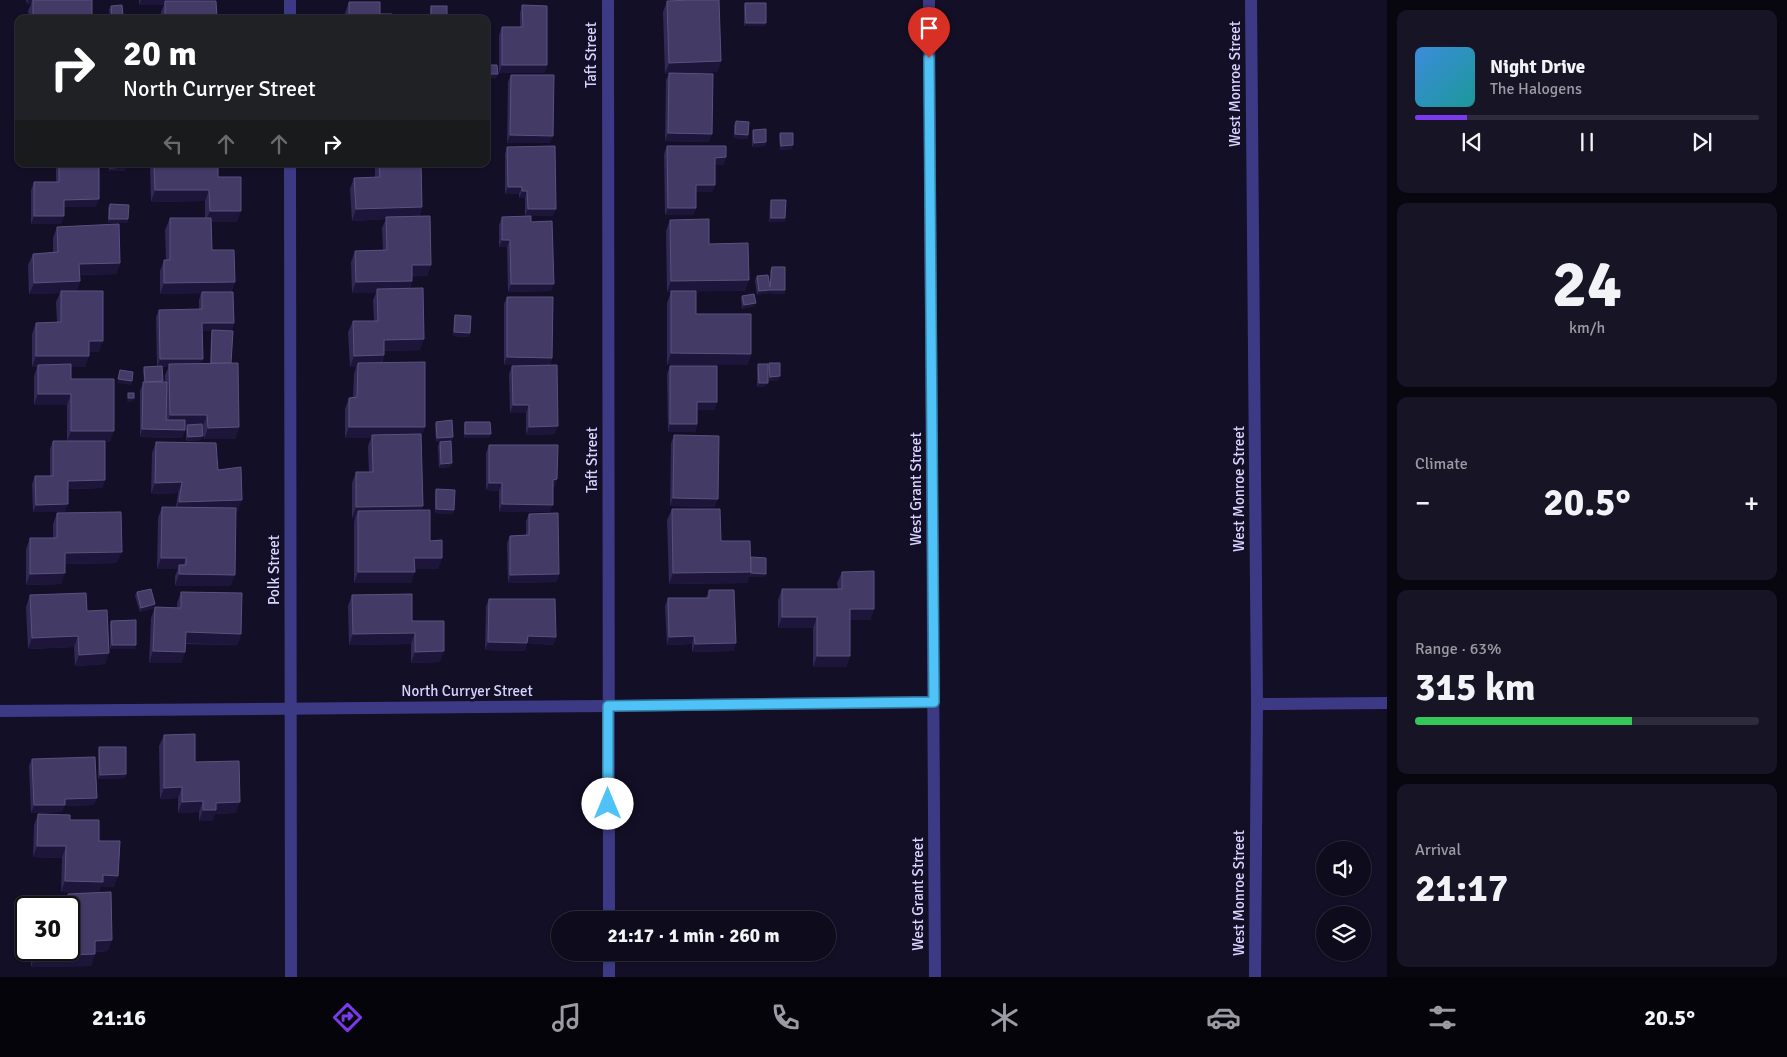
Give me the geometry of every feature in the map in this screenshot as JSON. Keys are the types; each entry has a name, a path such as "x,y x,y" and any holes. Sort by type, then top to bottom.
{"street":[{"path":"290,0 290,15"},
{"name":"Taft Street","path":"608,0 609,911"},
{"name":"West Grant Street","path":"929,0 935,977"},
{"name":"West Monroe Street","path":"1251,0 1257,704 1255,977"},
{"name":"Polk Street","path":"290,167 291,977"},
{"name":"North Curryer Street","path":"0,711 934,702"},
{"path":"1257,704 1387,702"},
{"path":"609,961 609,977"}],"building":[{"path":"33,0 92,0 92,15 33,15"},
{"path":"719,0 721,61 669,63 667,1"},
{"path":"165,1 216,1 217,15 165,15"},
{"path":"349,2 380,2 380,14 392,14 392,15 349,15"},
{"path":"745,3 766,3 766,23 746,23"},
{"path":"122,5 123,15 112,15 111,6"},
{"path":"522,5 547,6 547,65 502,65 502,27 523,27"},
{"path":"431,6 447,6 447,15 431,15"},
{"path":"490,65 497,65 498,74 490,74"},
{"path":"669,73 713,74 712,134 668,133"},
{"path":"511,75 554,75 553,136 510,135"},
{"path":"736,121 749,122 748,135 735,134"},
{"path":"766,129 766,142 754,143 753,130"},
{"path":"780,133 793,133 793,145 781,146"},
{"path":"555,146 556,209 528,209 527,191 522,191 522,187 508,187 507,147"},
{"path":"667,146 726,146 726,157 715,158 715,185 696,185 696,208 668,208"},
{"path":"59,167 99,167 99,199 64,200 64,216 34,216 34,182 59,182"},
{"path":"154,167 218,167 218,177 241,177 241,211 210,211 209,190 155,190"},
{"path":"379,167 421,167 422,207 356,209 354,178 380,177"},
{"path":"771,200 786,200 785,218 771,218"},
{"path":"110,204 129,205 128,219 109,219"},
{"path":"430,216 431,265 412,265 412,281 356,282 355,251 387,250 386,217"},
{"path":"531,216 531,222 552,221 554,284 511,284 510,240 502,240 502,217"},
{"path":"170,218 211,218 212,250 234,250 235,282 164,283 164,260 170,260"},
{"path":"709,219 709,244 748,243 749,280 671,281 670,220"},
{"path":"119,224 120,263 79,264 80,281 34,283 33,254 58,252 57,227"},
{"path":"772,267 785,267 785,290 759,291 757,276 768,275 770,287"},
{"path":"423,288 424,339 384,340 384,355 354,356 353,321 378,321 377,289"},
{"path":"61,291 103,291 103,341 89,341 89,356 36,356 36,323 61,322"},
{"path":"671,291 696,291 696,314 751,314 751,354 671,353"},
{"path":"202,292 233,292 234,323 202,323 203,359 160,359 159,310 202,309"},
{"path":"754,294 756,303 744,305 742,296"},
{"path":"507,297 553,297 552,358 507,357"},
{"path":"455,315 471,316 470,333 454,332"},
{"path":"212,330 233,331 231,363 211,363"},
{"path":"425,362 425,427 349,427 349,398 357,397 358,363"},
{"path":"238,363 239,427 208,428 207,415 170,415 169,364"},
{"path":"769,363 780,363 780,376 770,377"},
{"path":"71,364 71,379 114,379 114,431 71,431 71,394 38,394 38,365"},
{"path":"758,364 768,364 768,383 759,383"},
{"path":"557,365 558,426 529,427 529,405 513,405 512,366"},
{"path":"162,366 163,381 145,382 144,367"},
{"path":"670,366 717,366 717,402 697,402 697,424 670,424"},
{"path":"120,370 133,372 132,381 118,379"},
{"path":"143,382 167,382 166,420 185,420 185,430 142,429"},
{"path":"128,393 134,393 134,398 128,398"},
{"path":"452,420 453,437 437,438 436,422"},
{"path":"465,422 490,422 491,434 465,434"},
{"path":"202,424 203,436 188,437 187,425"},
{"path":"421,434 423,506 356,507 356,472 373,472 372,435"},
{"path":"674,435 719,436 718,499 673,498"},
{"path":"53,441 105,441 105,480 68,481 68,504 36,505 35,476 53,476"},
{"path":"451,441 452,463 441,464 440,442"},
{"path":"156,442 216,443 218,470 241,467 242,500 179,502 182,482 155,483"},
{"path":"489,445 558,445 557,479 553,480 553,505 502,504 502,483 489,483"},
{"path":"436,489 455,490 454,510 436,509"},
{"path":"162,507 236,508 235,575 179,574 179,565 186,565 186,558 161,558"},
{"path":"672,509 720,509 721,541 750,541 751,572 673,573"},
{"path":"430,510 430,541 442,540 442,558 414,558 415,572 358,572 358,511"},
{"path":"121,512 122,552 65,553 65,573 30,574 30,538 57,538 57,513"},
{"path":"558,513 559,574 510,575 510,536 529,535 529,514"},
{"path":"751,557 766,558 766,574 751,573"},
{"path":"874,571 874,609 850,609 850,656 817,656 817,617 782,617 782,589 842,589 842,572"},
{"path":"151,589 155,604 141,608 137,592"},
{"path":"709,590 734,590 736,643 695,644 694,636 669,637 668,598 709,598"},
{"path":"181,592 242,593 241,634 186,632 185,652 153,651 155,607 181,608"},
{"path":"86,593 87,611 107,610 109,653 79,655 78,636 32,638 30,595"},
{"path":"412,594 412,621 444,621 444,651 415,652 415,633 353,634 352,595"},
{"path":"489,599 555,599 556,637 528,636 527,643 488,642"},
{"path":"136,620 136,645 112,645 111,621"},
{"path":"195,734 195,762 239,761 240,802 216,803 216,810 203,810 203,801 182,802 182,787 164,788 164,735"},
{"path":"99,747 126,747 126,774 100,775"},
{"path":"95,757 97,798 65,799 65,805 34,805 32,759"},
{"path":"38,814 70,815 70,820 99,820 99,841 120,841 118,876 103,875 103,882 65,881 66,846 37,846"},
{"path":"111,892 112,940 95,941 95,954 80,954 80,896 68,896 68,894"}],"route":[{"path":"608,804 608,706 934,702 929,58"}]}
